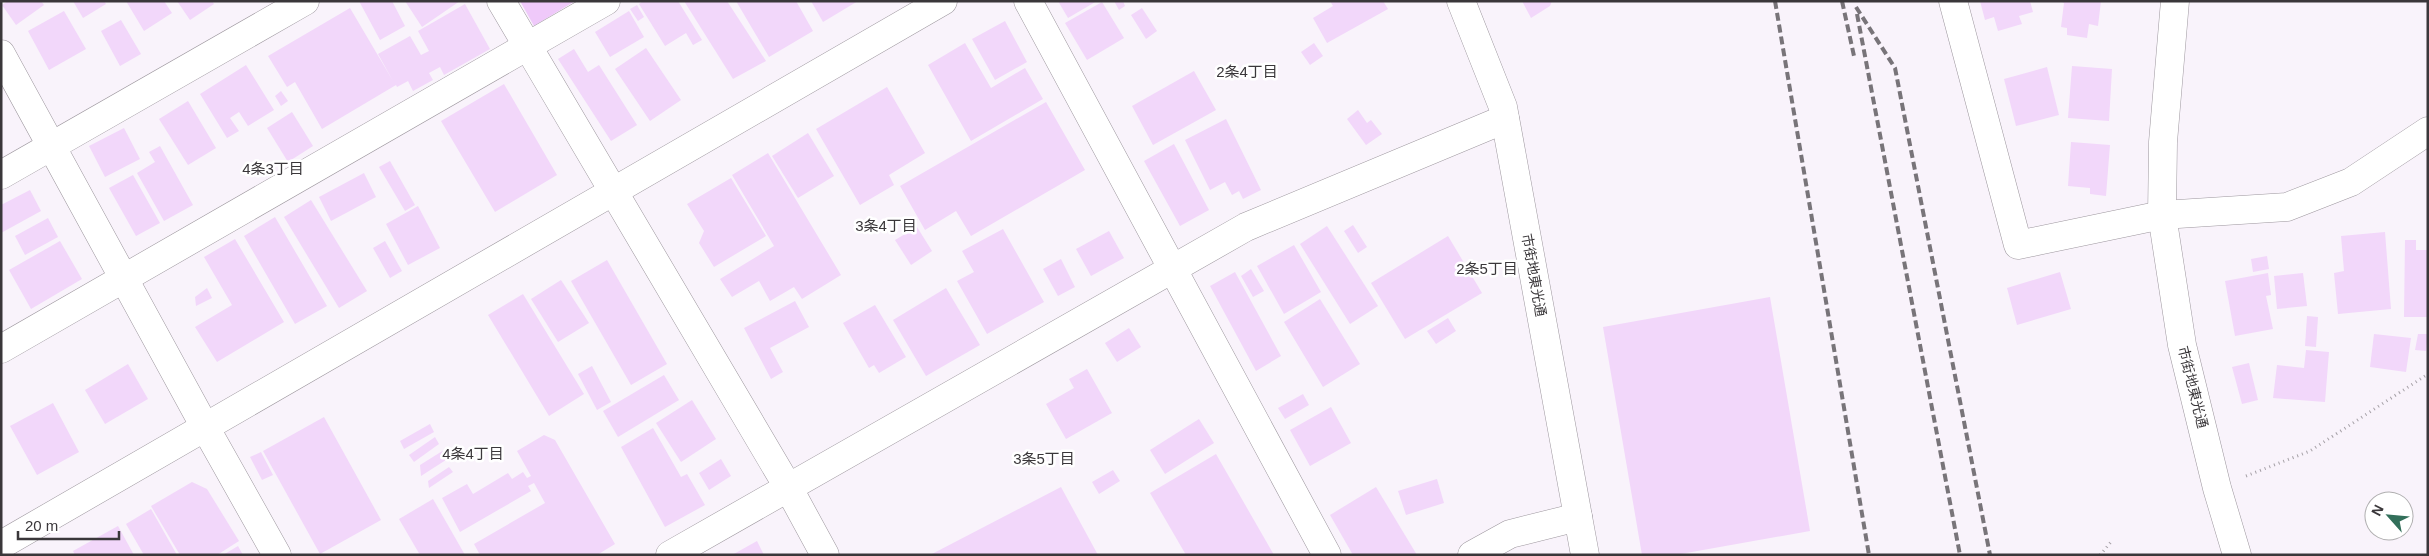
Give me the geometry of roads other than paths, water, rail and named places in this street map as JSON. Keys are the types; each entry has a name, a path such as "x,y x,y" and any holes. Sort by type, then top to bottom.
{"street":[{"path":"1,175 305,1"},
{"path":"501,1 788,487 825,555"},
{"path":"1,349 606,1"},
{"path":"1,545 943,1"},
{"path":"1028,1 1327,555"},
{"name":"市街地東光通","path":"1461,1 1503,107 1585,555"},
{"path":"1953,1 2018,245 2162,216 2287,207 2351,182 2428,131"},
{"name":"市街地東光通","path":"2175,1 2163,142 2162,216 2182,346 2217,488 2237,555"},
{"path":"1,54 204,427 277,555"},
{"path":"670,555 1246,227 1505,119"},
{"path":"1472,555 1510,534 1578,517"}],"railway":[{"path":"1775,1 1869,555"},
{"path":"1842,1 1854,56"},
{"path":"1856,7 1895,68 1990,555"},
{"path":"1857,14 1960,555"}],"district":[{"name":"2条4丁目","path":"1247,71"},
{"name":"4条3丁目","path":"273,168"},
{"name":"3条4丁目","path":"886,225"},
{"name":"2条5丁目","path":"1487,268"},
{"name":"4条4丁目","path":"473,453"},
{"name":"3条5丁目","path":"1044,458"}]}
